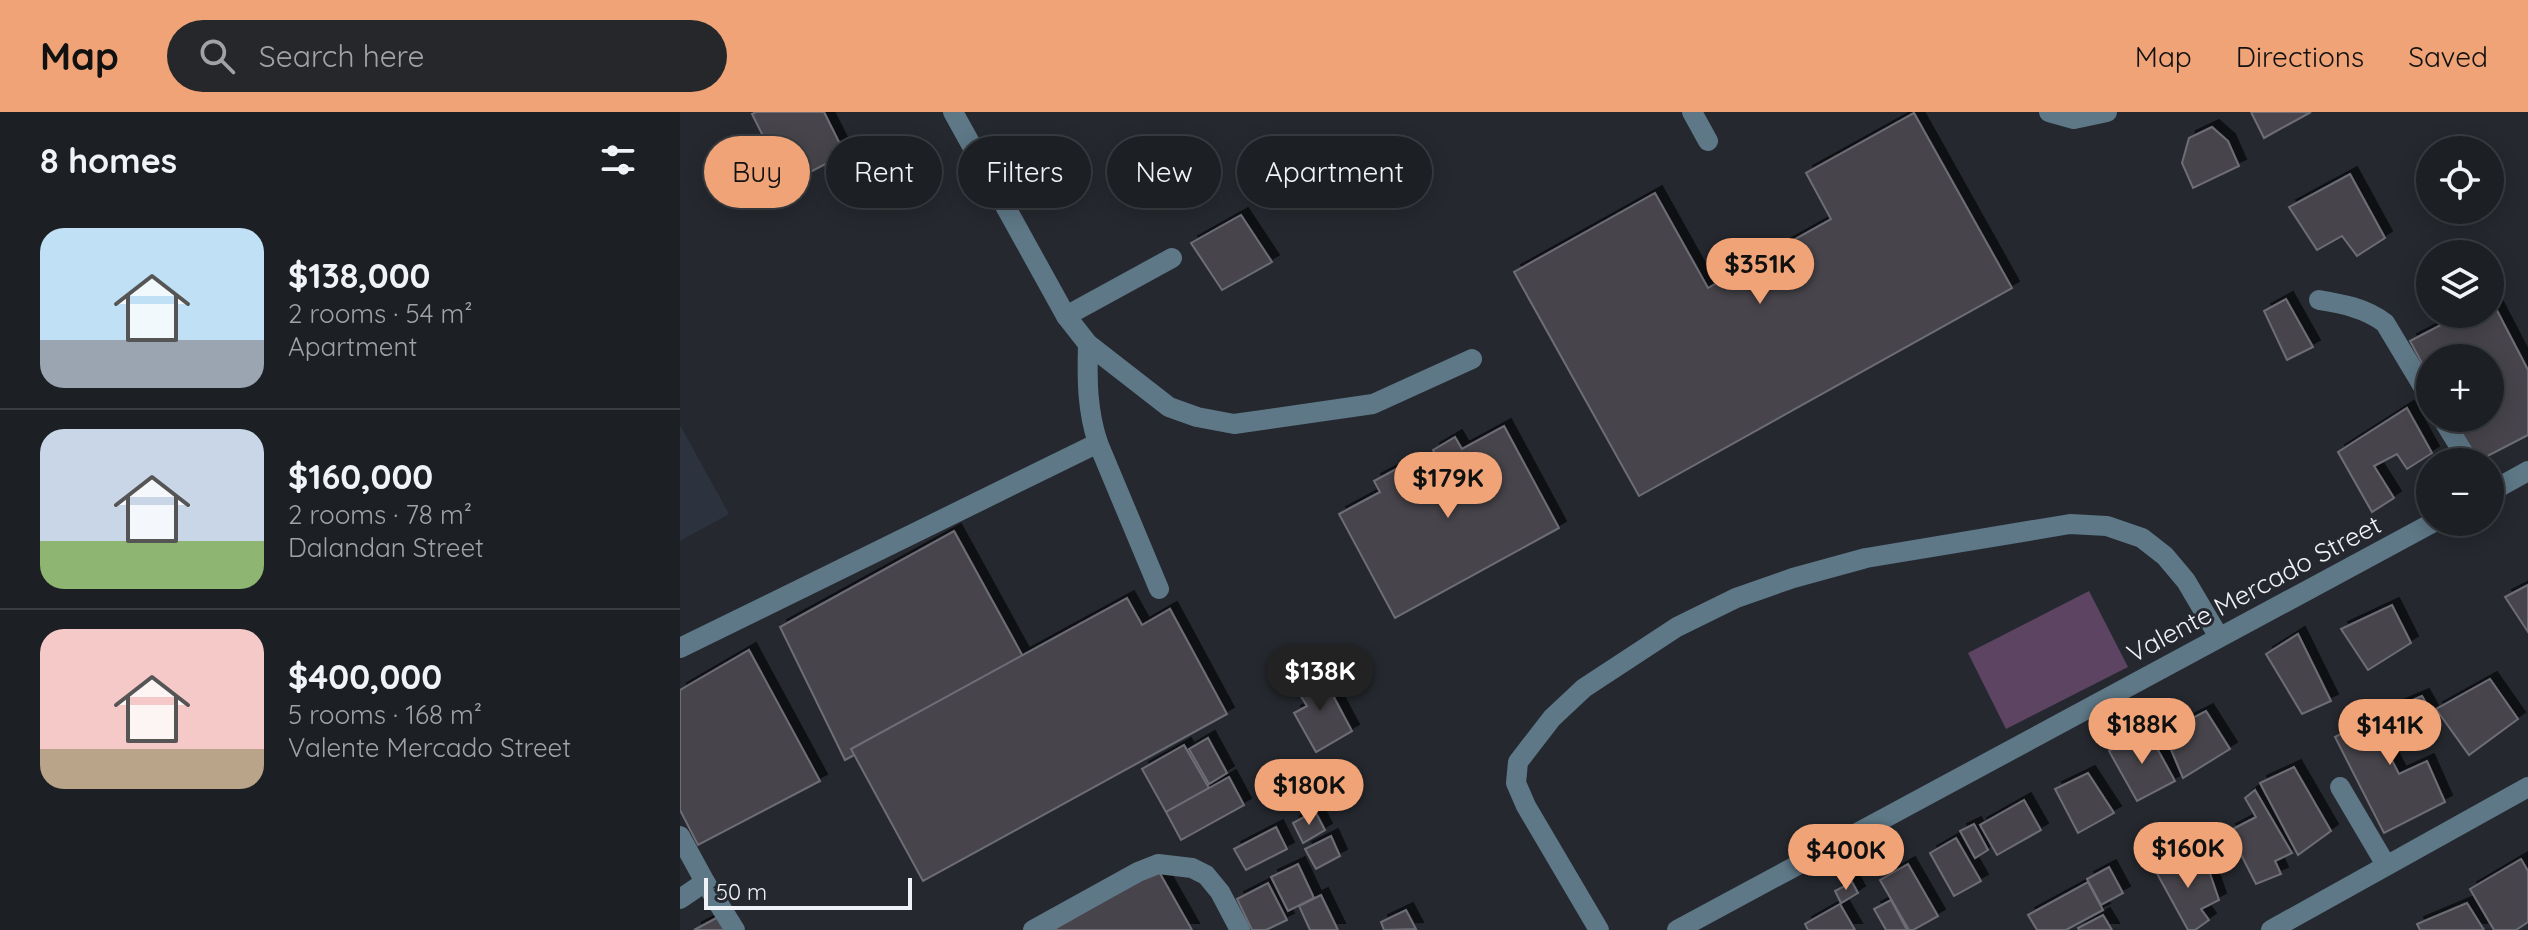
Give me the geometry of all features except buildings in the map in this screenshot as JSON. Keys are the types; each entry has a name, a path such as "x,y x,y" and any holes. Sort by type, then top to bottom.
{"street":[{"path":"953,112 1066,316 1088,344 1169,407 1197,417 1234,424 1293,418 1373,404 1472,359"},
{"path":"1692,112 1708,141"},
{"path":"2049,112 2074,119 2107,112"},
{"path":"1066,316 1172,258"},
{"path":"2319,300 2353,306 2375,315 2385,323 2416,375"},
{"path":"1088,344 1090,418 1159,589"},
{"path":"680,648 1098,443"},
{"path":"2504,484 2528,471"},
{"path":"1599,930 1526,806 1516,783 1518,762 1552,718 1584,688 1677,627 1736,598 1866,558 2070,524 2107,526 2142,538 2165,556 2186,581 2219,637"},
{"name":"Valente Mercado Street","path":"1677,930 2416,532"},
{"path":"2340,787 2386,865"},
{"path":"2271,930 2528,787"},
{"path":"680,836 735,930"},
{"path":"1033,930 1158,864 1192,868 1206,875 1220,892 1240,930"},
{"path":"680,899 705,882"}],"shaded area":[{"path":"680,425 729,514 680,541"},
{"path":"2089,591 2128,667 2006,729 1968,653"}]}
